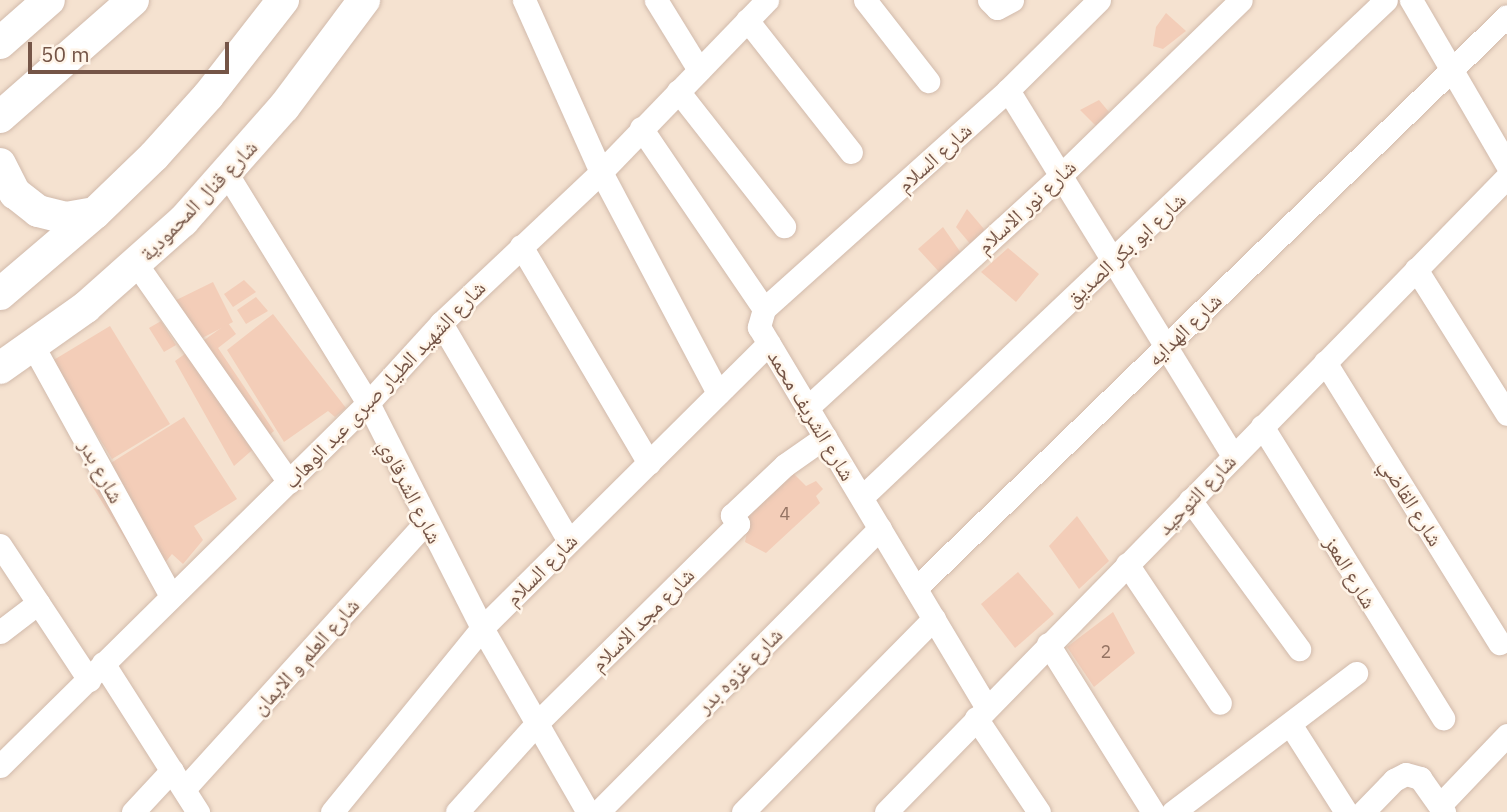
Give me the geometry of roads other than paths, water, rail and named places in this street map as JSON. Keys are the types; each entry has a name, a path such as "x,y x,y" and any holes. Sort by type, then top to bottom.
{"main road":[{"path":"0,43 48,0"},
{"path":"3,119 133,0"},
{"path":"0,294 95,214 208,96 283,0"},
{"name":"شارع قنال المحمودية","path":"0,368 33,346 137,265 227,174 364,0"},
{"path":"0,164 15,193 38,211 66,218 95,214"}],"street":[{"path":"524,0 601,172 718,393"},
{"path":"656,0 699,70"},
{"name":"شارع الشهيد الطيار صبرى عبد الوهاب","path":"0,766 368,403 441,323 601,172 767,0"},
{"path":"865,0 928,81"},
{"name":"شارع السلام","path":"764,309 1008,90 1099,0"},
{"name":"شارع نور الاسلام","path":"807,407 1060,176 1241,0"},
{"name":"شارع ابو بكر الصديق","path":"862,497 1386,0"},
{"path":"1411,0 1507,165"},
{"name":"شارع الهدايه","path":"916,588 1507,16"},
{"path":"747,20 851,152"},
{"path":"1008,90 1233,456"},
{"path":"678,91 783,226"},
{"name":"شارع الشريف محمد","path":"641,128 764,309 759,327 934,618 981,713 1039,812"},
{"name":"شارع الشرقاوي","path":"227,174 368,403 482,628 588,812"},
{"name":"شارع التوحيد","path":"886,812 1507,177"},
{"path":"521,246 649,463"},
{"path":"137,265 289,482"},
{"path":"1416,269 1507,414"},
{"path":"441,323 569,541"},
{"name":"شارع السلام","path":"332,812 482,628 769,343"},
{"name":"شارع بدر","path":"33,346 171,596"},
{"name":"شارع القاضي","path":"1325,362 1499,643"},
{"name":"شارع المعز","path":"1262,426 1443,718"},
{"name":"شارع مجد الاسلام","path":"457,812 537,723 738,524 732,515 785,465 825,437"},
{"path":"1190,500 1299,649"},
{"name":"شارع العلم و الايمان","path":"133,812 178,780 426,522"},
{"name":"شارع غزوه بدر","path":"598,812 880,528"},
{"path":"0,545 38,603 96,671 178,780 198,812"},
{"path":"1127,564 1220,703"},
{"path":"0,632 38,603"},
{"path":"743,812 934,618"},
{"path":"1048,644 1153,812"},
{"path":"1174,812 1356,673"},
{"path":"1290,724 1346,812"},
{"path":"1363,812 1394,780 1406,774 1420,778 1442,809 1507,735"}]}
